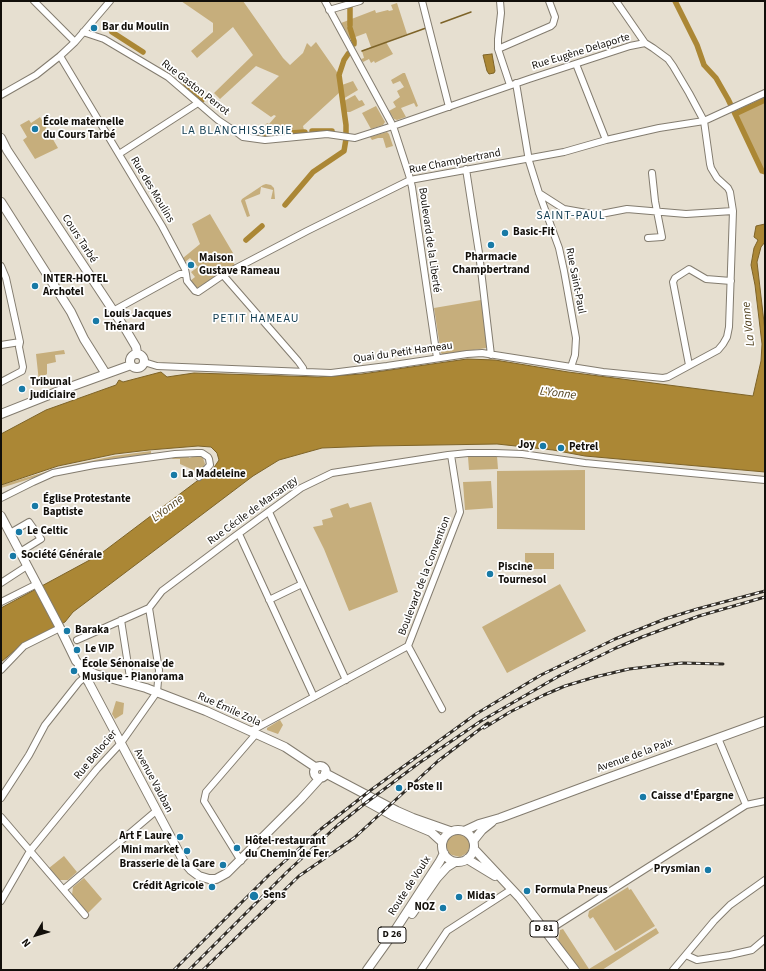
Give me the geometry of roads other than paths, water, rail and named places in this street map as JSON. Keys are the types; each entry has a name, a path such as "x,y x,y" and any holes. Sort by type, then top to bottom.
{"main road":[{"name":"Cours Tarbé","path":"1,138 7,150 136,347 138,353"},
{"path":"1,202 64,301 84,339 106,374"},
{"path":"138,353 142,356 144,362 140,368 135,368 131,365 130,358 133,354 138,353"},
{"path":"1,414 131,365"},
{"name":"Rue Émile Zola","path":"1,516 76,661 84,669 95,674 157,692 206,711 285,747 315,768 322,766 324,768 322,776"},
{"name":"Avenue Vauban","path":"76,661 187,866 199,876 209,879 216,879 223,876 241,861"},
{"path":"87,680 95,674"},
{"name":"Avenue de la Paix","path":"500,818 765,721"},
{"path":"241,861 322,776"},
{"path":"322,776 357,790 413,818 450,831 459,829 464,831 469,834 474,845"},
{"path":"322,776 392,816 431,832 442,842"},
{"path":"450,831 444,837 442,848 447,858 455,862 461,862 472,855 474,845 484,828 500,818"},
{"path":"464,831 479,824 500,818"},
{"name":"D 81","path":"474,845 512,889 575,970"},
{"name":"Route de Voulx","path":"367,970 392,935 444,853"},
{"name":"D 81","path":"467,859 503,880"},
{"name":"Route de Voulx","path":"372,970 436,878 447,867 455,862"}],"street":[{"path":"34,1 75,42"},
{"path":"1,95 36,75 60,56 75,42 110,1"},
{"name":"Boulevard de la Liberté","path":"325,1 393,126 410,180 437,358"},
{"path":"329,10 360,1"},
{"path":"422,1 448,107"},
{"path":"500,1 501,13 498,49 510,85"},
{"path":"498,49 551,26 555,17 549,1"},
{"path":"616,1 645,43"},
{"name":"Rue Gaston Perrot","path":"83,32 104,39 168,77 218,120 243,137 265,140 327,134 355,138 393,126"},
{"name":"Rue Eugène Delaporte","path":"393,126 510,85 630,46 645,43 662,54 674,66 704,121 710,164 717,178 730,190 733,212 729,327 727,337 718,350 668,377 663,378"},
{"name":"Rue des Moulins","path":"60,56 162,226 185,269 186,274"},
{"path":"576,64 606,140"},
{"name":"Rue Saint-Paul","path":"516,83 528,159 559,248 564,269 576,338 575,356 571,367"},
{"name":"Rue Champbertrand","path":"186,274 187,281 194,290 198,292 223,275 410,180 564,152 606,140 659,128 704,121 765,93"},
{"path":"119,154 198,103"},
{"path":"466,169 492,354"},
{"path":"648,238 662,237 655,201 652,173"},
{"path":"539,194 564,208 592,214 627,209 686,214 733,212"},
{"path":"1,266 20,342 19,347 23,370 1,382"},
{"path":"689,365 673,282 674,278 689,269 706,279 731,281"},
{"path":"113,311 180,274 186,274"},
{"path":"223,275 298,361 304,372"},
{"path":"1,344 20,342"},
{"name":"Quai du Petit Hameau","path":"144,362 157,366 331,373 468,354 492,354 603,372 663,378"},
{"path":"1,498 53,474 94,465 169,455 197,453 205,455 210,459 210,462 208,467 199,477"},
{"name":"Rue Cécile de Marsangy","path":"77,640 149,608 162,591 301,488 332,473 468,453 522,454 585,463 765,480"},
{"name":"Boulevard de la Convention","path":"254,733 314,697 408,646 460,512 451,455"},
{"path":"269,512 346,680"},
{"path":"10,533 29,522 41,539 20,552"},
{"path":"239,534 314,697"},
{"path":"1,583 27,566"},
{"path":"269,600 302,584"},
{"path":"1,602 38,586"},
{"path":"149,608 159,670 157,692"},
{"path":"121,620 131,684"},
{"path":"1,670 24,646 59,627"},
{"path":"408,646 442,709"},
{"path":"1,798 29,756 45,725 79,682 87,680"},
{"name":"Rue Bellocier","path":"1,901 30,850 96,769 121,743 157,692"},
{"path":"241,861 204,801 206,792 254,733"},
{"path":"718,738 746,805"},
{"path":"546,932 746,805 765,801"},
{"path":"64,889 156,811"},
{"path":"1,816 85,915"},
{"path":"673,970 714,921 730,905 765,880"},
{"path":"421,970 447,931 512,889"},
{"path":"686,955 697,960 730,955 752,950 765,939"}],"water":[{"path":"492,54 495,71 494,73 489,74 483,55"},
{"name":"L'Yonne","path":"765,224 765,242 761,247 757,262 765,331 765,472 585,456 553,450 497,444 322,448 279,460 253,476 73,612 65,622 20,646 1,662 1,608 99,555 213,469 219,460 217,453 211,447 198,446 149,450 115,454 58,466 1,485 1,434 46,410 116,385 119,380 123,382 161,372 167,377 194,373 318,377 362,374 467,359 495,360 568,372 753,396 761,361 762,344 755,285 751,265 754,248 758,240 754,237 756,226"}],"waterway":[{"path":"675,1 697,45 704,65 716,78 728,99 762,171 765,172"},
{"path":"350,7 350,25"},
{"path":"441,23 471,12"},
{"path":"350,28 354,44"},
{"path":"362,51 426,28"},
{"path":"112,32 143,52"},
{"path":"346,133 339,75 344,60 348,54"},
{"path":"186,84 202,100"},
{"path":"735,114 765,100"},
{"path":"312,131 332,131"},
{"path":"261,135 305,132"},
{"path":"285,205 313,172 344,151 346,139"},
{"path":"246,240 262,226"}],"railway":[{"path":"174,970 268,876 321,829 371,790 476,714 541,675 615,639 665,619 765,591"},
{"path":"189,970 288,871 338,825 419,763 481,721 559,676 616,648 699,616 765,597"},
{"path":"484,728 510,712 544,695 565,686 595,677 629,669 662,665 682,663 723,664"},
{"path":"203,970 299,876 354,838 438,761 488,723"}],"place":[{"name":"Bar du Moulin","path":"94,28"},
{"name":"École maternelle du Cours Tarbé","path":"35,129"},
{"name":"Basic-Fit","path":"505,233"},
{"name":"Pharmacie Champbertrand","path":"491,245"},
{"name":"Maison Gustave Rameau","path":"191,265"},
{"name":"INTER-HOTEL Archotel","path":"35,286"},
{"name":"Louis Jacques Thénard","path":"96,321"},
{"name":"Tribunal judiciaire","path":"22,389"},
{"name":"Joy","path":"543,446"},
{"name":"Petrel","path":"561,448"},
{"name":"La Madeleine","path":"174,475"},
{"name":"Église Protestante Baptiste","path":"35,506"},
{"name":"Le Celtic","path":"19,532"},
{"name":"Société Générale","path":"13,556"},
{"name":"Piscine Tournesol","path":"490,574"},
{"name":"Baraka","path":"67,631"},
{"name":"Le VIP","path":"77,650"},
{"name":"École Sénonaise de Musique - Pianorama","path":"74,671"},
{"name":"Poste II","path":"399,788"},
{"name":"Caisse d'Épargne","path":"643,797"},
{"name":"Art F Laure","path":"180,837"},
{"name":"Hôtel-restaurant du Chemin de Fer","path":"237,848"},
{"name":"Mini market","path":"187,851"},
{"name":"Brasserie de la Gare","path":"223,865"},
{"name":"Prysmian","path":"708,870"},
{"name":"Crédit Agricole","path":"212,887"},
{"name":"Formula Pneus","path":"527,891"},
{"name":"Sens","path":"254,896"},
{"name":"Midas","path":"459,897"},
{"name":"NOZ","path":"443,908"}],"district":[{"name":"LA BLANCHISSERIE","path":"237,131"},
{"name":"SAINT-PAUL","path":"571,216"},
{"name":"PETIT HAMEAU","path":"256,319"}],"water label":[{"name":"La Vanne","path":"749,324"}]}
